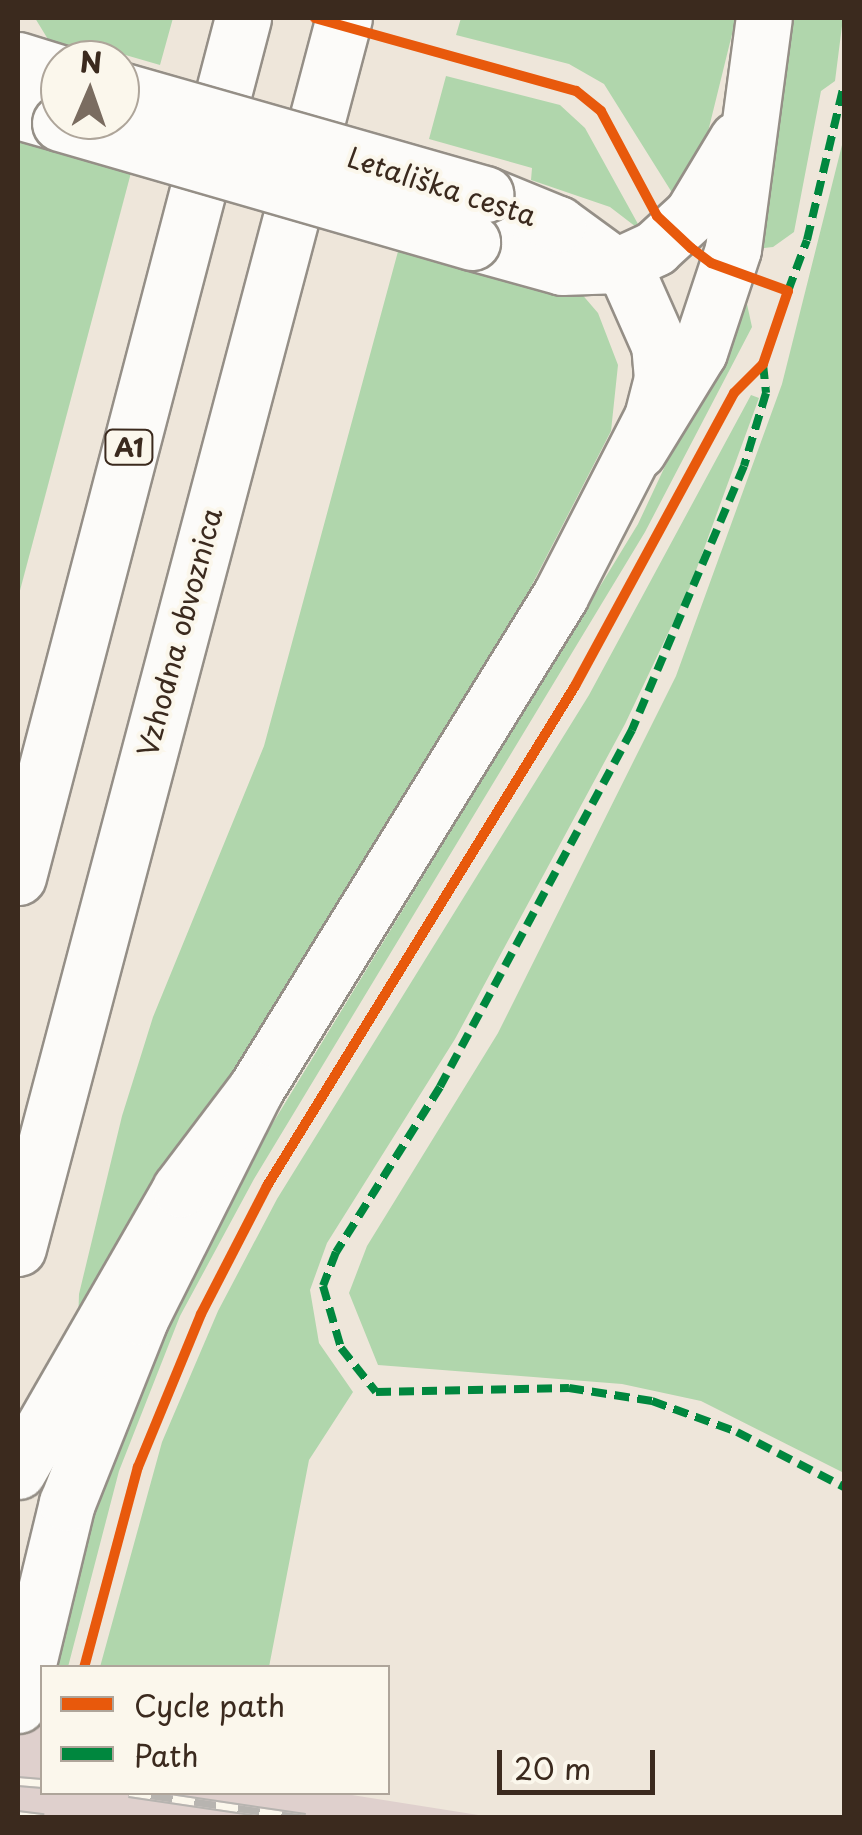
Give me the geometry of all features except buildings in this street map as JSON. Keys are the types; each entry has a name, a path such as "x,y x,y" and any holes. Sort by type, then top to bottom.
{"main road":[{"name":"A1","path":"18,877 243,18"},
{"name":"Vzhodna obvoznica","path":"18,1248 344,18"},
{"path":"18,1705 67,1502 97,1416 256,1090 560,596 638,451 699,352 726,269 744,188 746,123 764,18"},
{"name":"Letališka cesta","path":"18,60 40,93"},
{"name":"Letališka cesta","path":"140,97 478,218"},
{"path":"619,265 655,248 700,205 746,123"},
{"name":"Letališka cesta","path":"140,127 478,218 558,224 619,265 642,298 661,362 658,399 638,451"},
{"path":"18,1472 180,1189 256,1090"}],"shaded area":[{"path":"18,1707 40,1712 40,1795 352,1795 491,1817 18,1817"}],"green space":[{"path":"35,18 173,18 160,65 140,59 140,40 48,40"},
{"path":"461,18 736,18 705,144 676,199 604,84 569,64 456,35"},
{"path":"792,18 843,18 835,81 821,91 794,232 773,247 748,250"},
{"path":"446,76 560,105 585,128 638,224 648,227 640,230 610,207 531,180 532,168 429,139"},
{"path":"18,128 40,136 40,140 51,140 132,169 18,598"},
{"path":"844,137 844,1473 701,1401 622,1384 378,1365 349,1293 367,1246 498,1033 676,676 782,384"},
{"path":"400,244 580,292 598,313 618,365 611,431 518,612 78,1326 79,1294 122,1116 153,1017 264,746"},
{"path":"745,295 752,327 645,532 254,1179 180,1316 119,1471 69,1665 44,1665 100,1461 240,1177 638,524"},
{"path":"751,395 759,398 690,587 625,724 455,1039 327,1243 310,1290 319,1343 353,1392 309,1460 269,1665 101,1665 162,1442 218,1311 277,1199 589,695"}],"railway":[{"path":"18,1781 40,1783"},
{"path":"149,1795 305,1818"},
{"path":"18,1815 44,1818"}],"marked path":[{"path":"783,289 788,291 807,240 844,85"},
{"path":"763,364 766,393 744,466 632,730 440,1087 336,1252 323,1286 341,1348 376,1392 569,1388 652,1401 737,1432 844,1487"}],"cycle path":[{"path":"85,1665 138,1467 201,1314 267,1186 575,686 734,393 763,364 788,291 711,263 657,216 601,111 576,91 315,18"}]}
